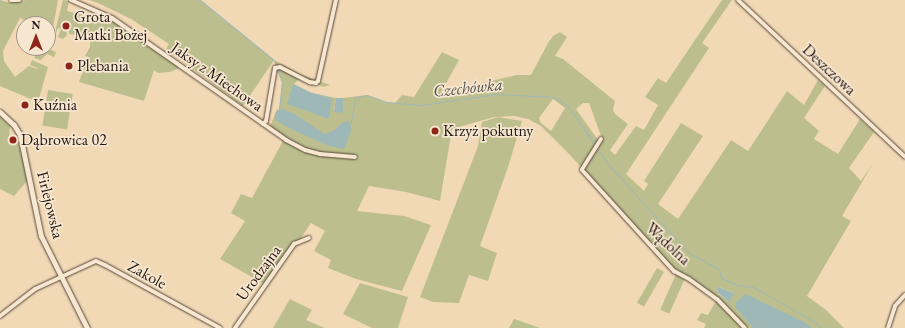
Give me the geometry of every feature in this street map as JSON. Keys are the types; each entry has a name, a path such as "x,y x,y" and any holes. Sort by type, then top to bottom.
{"street":[{"path":"11,0 19,0"},
{"name":"Jaksy z Miechowa","path":"71,0 112,18 263,124 305,150 328,156 355,157"},
{"path":"263,124 266,121 273,70 280,67 300,78 316,83 320,78 336,0"},
{"name":"Deszczowa","path":"738,0 905,157"},
{"name":"Firlejowska","path":"0,112 14,124 20,135 40,231 87,328"},
{"name":"Wądolna","path":"601,139 582,170 674,271 689,279 717,299 745,328"},
{"name":"Urodzajna","path":"235,328 294,244 309,238"},
{"name":"Zakole","path":"0,316 35,290 61,276 99,262 220,328"},
{"path":"888,328 894,306 905,295"}],"green space":[{"path":"0,0 10,3 26,0 58,0 55,16 16,16 16,26 3,51 4,61 15,77 29,66 38,68 30,65 32,60 48,67 38,102 0,86"},
{"path":"63,0 69,1 67,11 107,21 108,18 180,68 170,72 158,73 154,70 144,101 79,82 88,57 85,56 90,47 90,42 80,35 69,34 68,26 66,25 67,35 63,39 58,37 61,29 58,28 56,33"},
{"path":"89,0 200,0 274,60 243,106 166,49 169,44 131,19"},
{"path":"722,0 732,0 702,43 709,48 626,174 644,191 648,184 644,181 681,123 703,136 658,204 678,219 731,140 748,151 787,91 804,105 818,80 825,86 804,118 819,131 814,139 838,154 860,119 874,132 849,168 861,181 874,162 842,216 851,221 807,296 826,310 844,328 747,328 728,306 689,277 673,269 571,156 541,126 528,119 514,116 494,117 452,129 440,201 406,192 369,186 357,211 404,216 431,225 402,291 356,279 328,268 331,260 314,251 325,231 311,223 266,285 220,259 245,221 231,213 241,194 252,198 284,139 269,129 277,109 279,110 282,82 274,60 300,74 330,85 324,87 298,80 294,84 312,93 336,98 334,111 343,113 343,98 367,95 386,102 395,103 402,95 414,97 442,52 459,60 438,98 478,84 517,75 531,75 548,43 553,36 560,32 567,37 555,56 563,59 615,101 613,110 615,114 628,124 610,150 615,155 636,126 644,130 658,105 645,97 658,78 666,83","holes":["553,99 565,108 551,131 541,123 539,118","583,103 589,103 602,139 600,143 576,109","719,287 734,293 728,301 718,294"]},
{"path":"35,56 45,56 41,60 34,58"},
{"path":"48,90 73,94 67,129 42,126"},
{"path":"0,116 10,126 9,138 19,144 28,180 14,196 0,189"},
{"path":"498,117 522,121 508,167 480,246 497,253 488,281 469,275 459,303 433,302 420,297 478,146 482,122"},
{"path":"657,268 664,272 644,307 637,303"},
{"path":"676,274 685,278 669,314 660,310"},
{"path":"360,283 408,297 398,328 372,328 343,314"},
{"path":"290,299 312,310 306,320 325,328 273,328"},
{"path":"717,299 744,328 704,328 706,324 697,320 701,313 708,315"},
{"path":"514,319 523,322 540,328 509,328"}],"water":[{"path":"293,84 312,93 332,98 329,119 287,104"},
{"path":"336,98 343,98 343,113 334,112"},
{"path":"283,109 296,115 324,134 333,131 343,122 349,121 351,131 344,149 326,145 283,125 275,119 275,114 278,110"},
{"path":"718,287 734,293 730,301 718,293"},
{"path":"746,294 806,323 812,328 753,328 735,307 736,302"}],"waterway":[{"name":"Czechówka","path":"200,0 274,60 276,66"},
{"name":"Czechówka","path":"277,69 282,82 279,110"},
{"name":"Czechówka","path":"350,127 355,98 367,95 386,102 421,105 496,94 554,97 568,106 595,145"},
{"name":"Czechówka","path":"598,149 607,163 689,253 719,269 721,278 737,285 753,287 815,322 822,328"}],"place":[{"name":"Grota Matki Bożej","path":"66,26"},
{"name":"Plebania","path":"69,66"},
{"name":"Kuźnia","path":"25,105"},
{"name":"Krzyż pokutny","path":"435,131"},
{"name":"Dąbrowica 02","path":"13,140"}]}
